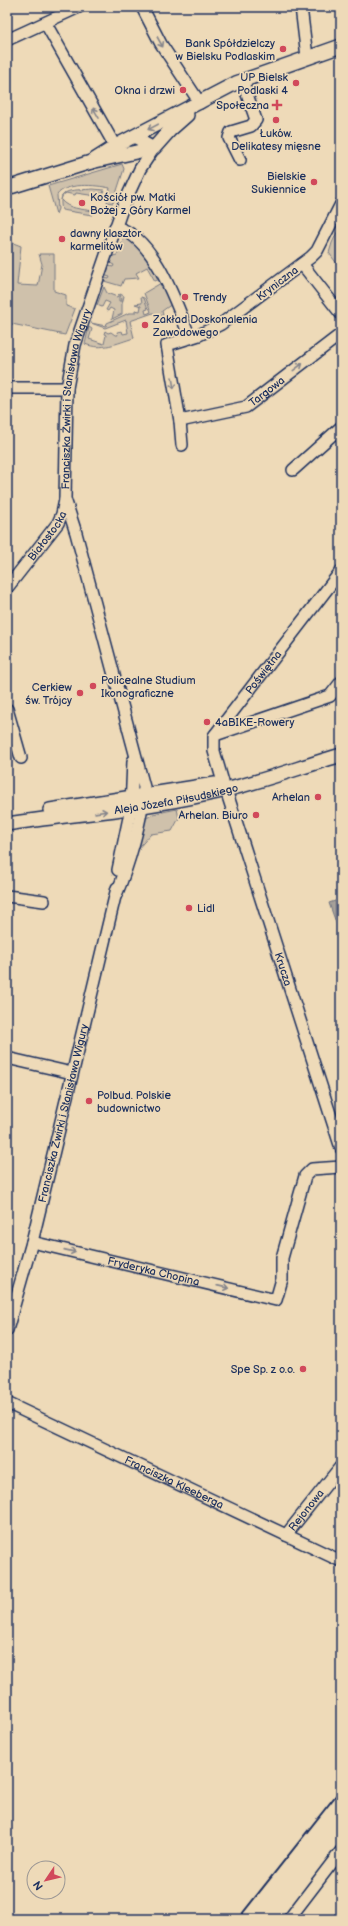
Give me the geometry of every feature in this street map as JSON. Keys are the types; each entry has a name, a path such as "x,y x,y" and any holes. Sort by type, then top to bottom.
{"main road":[{"path":"91,162 115,146 242,80 341,46"},
{"path":"7,188 91,162 130,152 154,148 170,130 200,103"},
{"name":"Aleja Józefa Piłsudskiego","path":"224,786 341,747"},
{"name":"Aleja Józefa Piłsudskiego","path":"7,824 224,786 341,755"},
{"name":"Aleja Józefa Piłsudskiego","path":"7,816 137,802"}],"street":[{"path":"7,40 46,24 78,7"},
{"path":"142,7 161,44 200,103"},
{"path":"301,7 307,57"},
{"path":"46,24 115,146"},
{"path":"240,160 229,138 231,132 250,126 256,120 242,80"},
{"path":"134,136 154,148"},
{"name":"Franciszka Żwirki i Stanisława Wigury","path":"7,1330 32,1242 143,782 76,533 65,499 66,388 75,345 123,206 140,169 154,148"},
{"path":"130,152 138,160 140,169"},
{"name":"Kryniczna","path":"180,421 167,345 208,331 234,316 302,264 317,251 341,204"},
{"path":"116,227 125,229 131,233 149,251 173,297 190,338"},
{"path":"302,264 341,314"},
{"name":"Targowa","path":"180,421 246,407 341,334"},
{"path":"7,388 66,388"},
{"path":"180,421 182,445"},
{"path":"293,470 341,427"},
{"name":"Białostocka","path":"7,588 58,524 65,499"},
{"name":"Poświętna","path":"214,736 341,571"},
{"path":"224,786 214,751 214,736 330,696 341,682"},
{"path":"7,708 21,758"},
{"name":"Krucza","path":"224,786 341,1148"},
{"path":"7,896 44,901"},
{"path":"7,1058 72,1073"},
{"name":"Fryderyka Chopina","path":"32,1242 276,1300 282,1279 282,1258 305,1176 312,1169 341,1167"},
{"name":"Franciszka Kleeberga","path":"7,1403 341,1561"},
{"name":"Rejonowa","path":"286,1535 341,1466"},
{"path":"289,1919 341,1851"}],"shaded area":[{"path":"122,164 124,169 113,203 107,202 110,188 89,185 74,186 61,191 57,195 58,209 56,214 48,186"},
{"path":"74,190 104,190 103,194 96,193 96,196 76,193 75,195 66,193 63,195 65,193 69,191"},
{"path":"61,200 71,207 93,211 92,215 62,210"},
{"path":"341,224 341,269 329,253"},
{"path":"125,234 142,249 160,279 155,281 147,267 136,273 139,278 124,279 121,286 104,281 105,278 109,279 110,277 106,276 109,266 113,267 114,265 110,263 113,256 117,255"},
{"path":"8,241 21,246 17,285 38,286 42,264 39,254 54,254 54,291 66,295 66,306 75,309 65,335 7,323"},
{"path":"161,283 172,304 162,311 163,315 157,317 157,314 153,313 130,321 134,338 116,344 97,347 85,344 89,327 92,329 89,339 104,344 106,335 104,334 105,331 108,333 111,332 115,335 118,335 117,332 122,331 123,334 128,333 126,320 105,328 91,323 106,326 107,323 129,313 135,313 135,310 140,311 141,306 135,304 142,303 141,297 144,298 148,309 145,310 146,314 151,312 144,293"},
{"path":"104,287 107,293 117,297 119,294 119,301 121,301 120,294 124,296 122,314 112,319 114,310 110,308 108,311 106,310 110,303 105,301 102,307 97,305"},
{"path":"177,809 179,818 172,831 151,834 136,851 144,820 153,814"},
{"path":"341,899 341,931 339,931 329,903"}],"railway":[{"path":"238,1919 341,1789"}],"place":[{"name":"Bank Spółdzielczy w Bielsku Podlaskim","path":"283,49"},
{"name":"UP Bielsk Podlaski 4","path":"296,83"},
{"name":"Okna i drzwi","path":"183,90"},
{"name":"Społeczna","path":"277,105"},
{"name":"Łuków. Delikatesy mięsne","path":"276,120"},
{"name":"Bielskie Sukiennice","path":"314,182"},
{"name":"Kościół pw. Matki Bożej z Góry Karmel","path":"82,203"},
{"name":"dawny klasztor karmelitów","path":"62,239"},
{"name":"Trendy","path":"185,297"},
{"name":"Zakład Doskonalenia Zawodowego","path":"145,325"},
{"name":"Policealne Studium Ikonograficzne","path":"93,686"},
{"name":"Cerkiew św. Trójcy","path":"80,693"},
{"name":"4aBIKE-Rowery","path":"207,722"},
{"name":"Arhelan","path":"318,797"},
{"name":"Arhelan. Biuro","path":"256,815"},
{"name":"Lidl","path":"189,908"},
{"name":"Polbud. Polskie budownictwo","path":"89,1101"},
{"name":"Spe Sp. z o.o.","path":"303,1369"}]}
